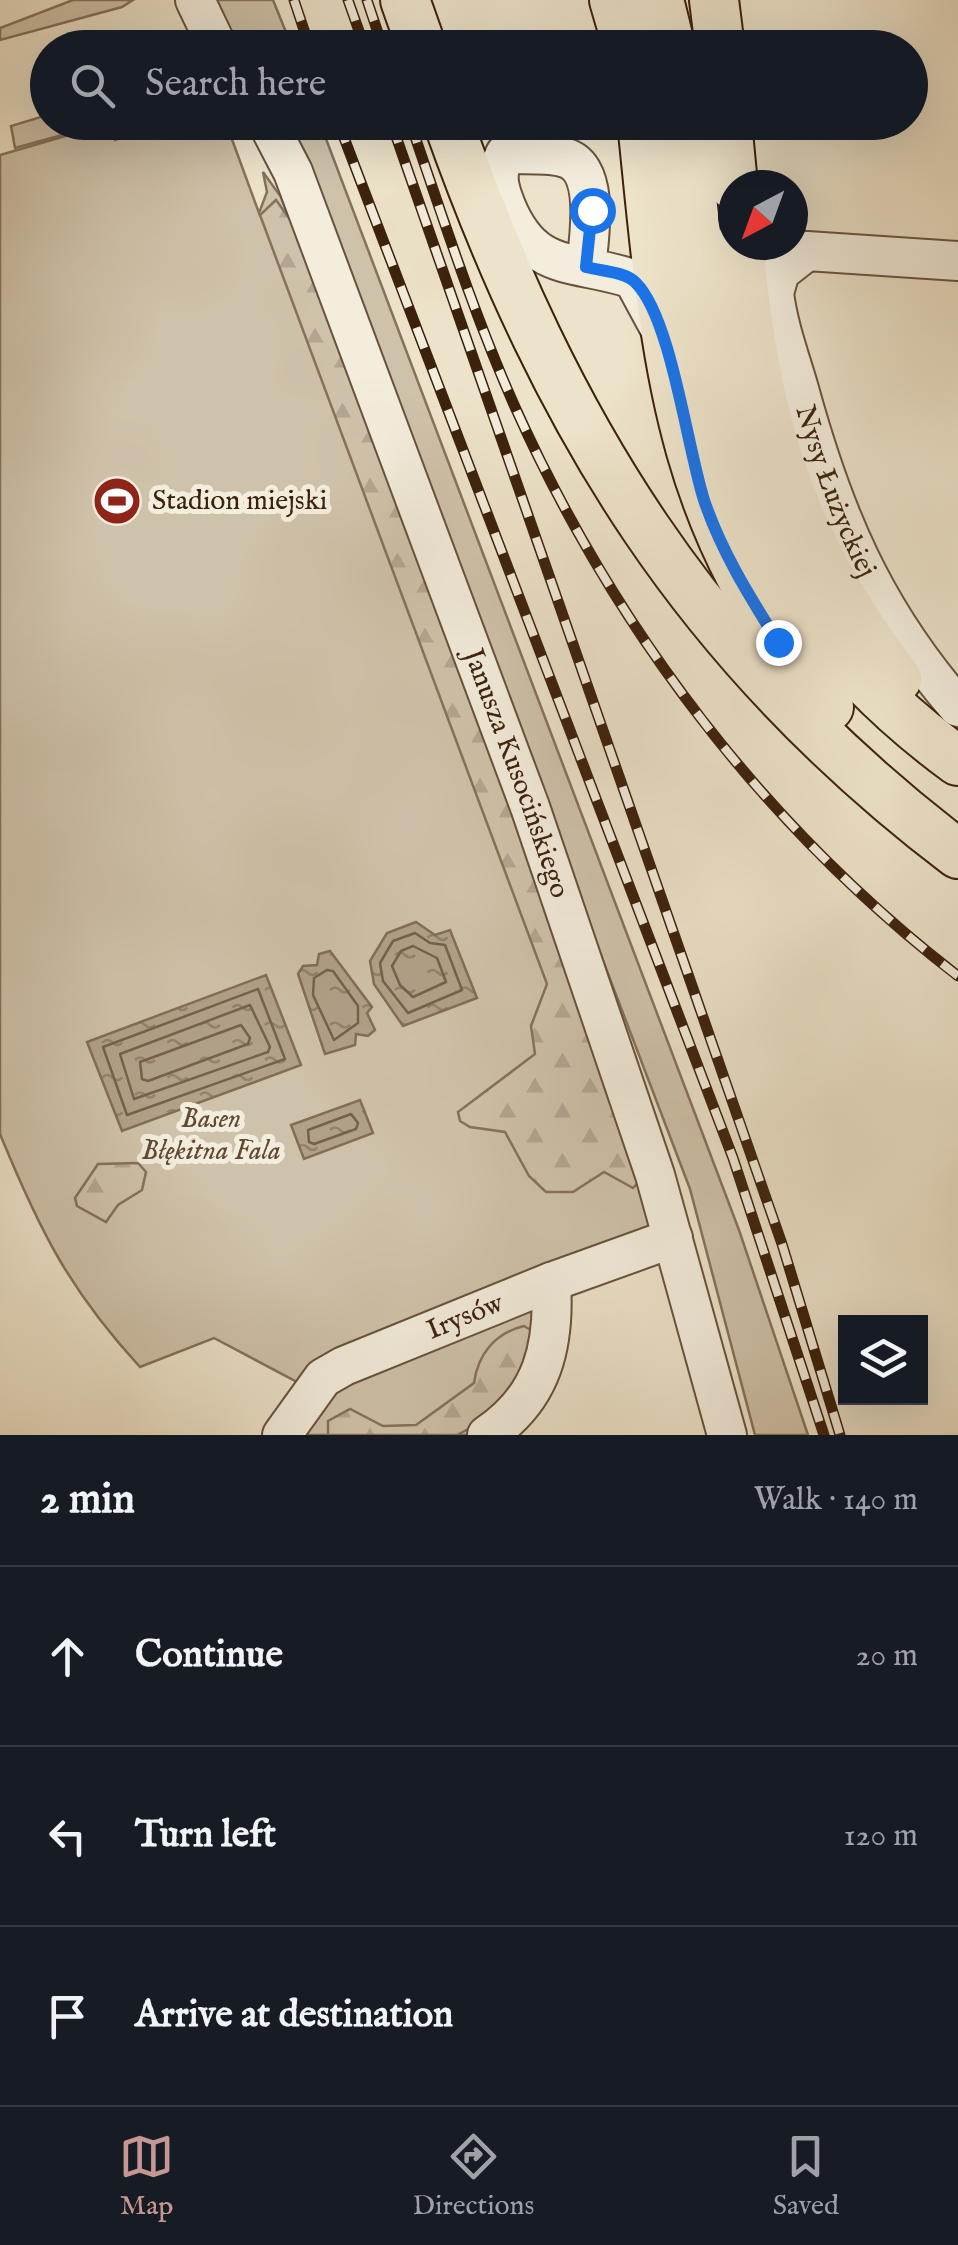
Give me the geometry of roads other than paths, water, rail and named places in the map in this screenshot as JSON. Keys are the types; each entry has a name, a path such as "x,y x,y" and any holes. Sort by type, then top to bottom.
{"main road":[{"path":"614,0 623,30"},
{"path":"658,0 666,30"},
{"path":"714,0 718,30"},
{"path":"455,140 487,229 538,346 585,436 638,521 726,636 766,681 825,741 951,849"},
{"path":"643,140 664,336 705,504 750,597 810,684 951,849"},
{"path":"685,140 716,402 726,448 748,509 784,580 834,650 886,702 958,761"},
{"path":"729,140 732,170"},
{"path":"741,260 755,383 778,464 801,521 826,573 870,644 958,750"}],"street":[{"path":"195,0 209,30"},
{"name":"Janusza Kusocińskiego","path":"277,140 293,172 523,788 674,1238 727,1435"},
{"path":"586,267 592,210 576,163 565,157 505,154 498,168 498,187 520,238 546,260 633,279 664,336"},
{"path":"592,210 616,221 638,212 648,196"},
{"name":"Nysy Łużyckiej","path":"958,261 834,249 806,251 796,256 775,283 776,304 827,489 876,593 958,707"},
{"name":"Irysów","path":"282,1435 323,1378 344,1366 551,1282 674,1238"},
{"path":"487,1435 526,1399 542,1370 552,1336 551,1282"}],"water":[{"path":"416,922 435,935 450,930 477,998 403,1026 374,984 370,961 387,933"},
{"path":"330,951 372,1007 367,1013 375,1030 368,1036 356,1034 355,1045 325,1054 298,974 303,966 317,965 319,954"},
{"path":"266,975 301,1065 122,1131 87,1042"},
{"path":"360,1100 373,1133 304,1159 291,1125"}],"railway":[{"path":"294,0 304,30"},
{"path":"348,0 359,30"},
{"path":"367,0 377,30"},
{"path":"345,140 733,1158 824,1435"},
{"path":"397,140 782,1244 840,1435"},
{"path":"416,140 472,302 515,407 599,569 648,646 759,789 821,856 958,976"}],"place":[{"name":"Stadion miejski","path":"117,501"}],"park label":[{"name":"Basen Błękitna Fala","path":"211,1135"}]}
